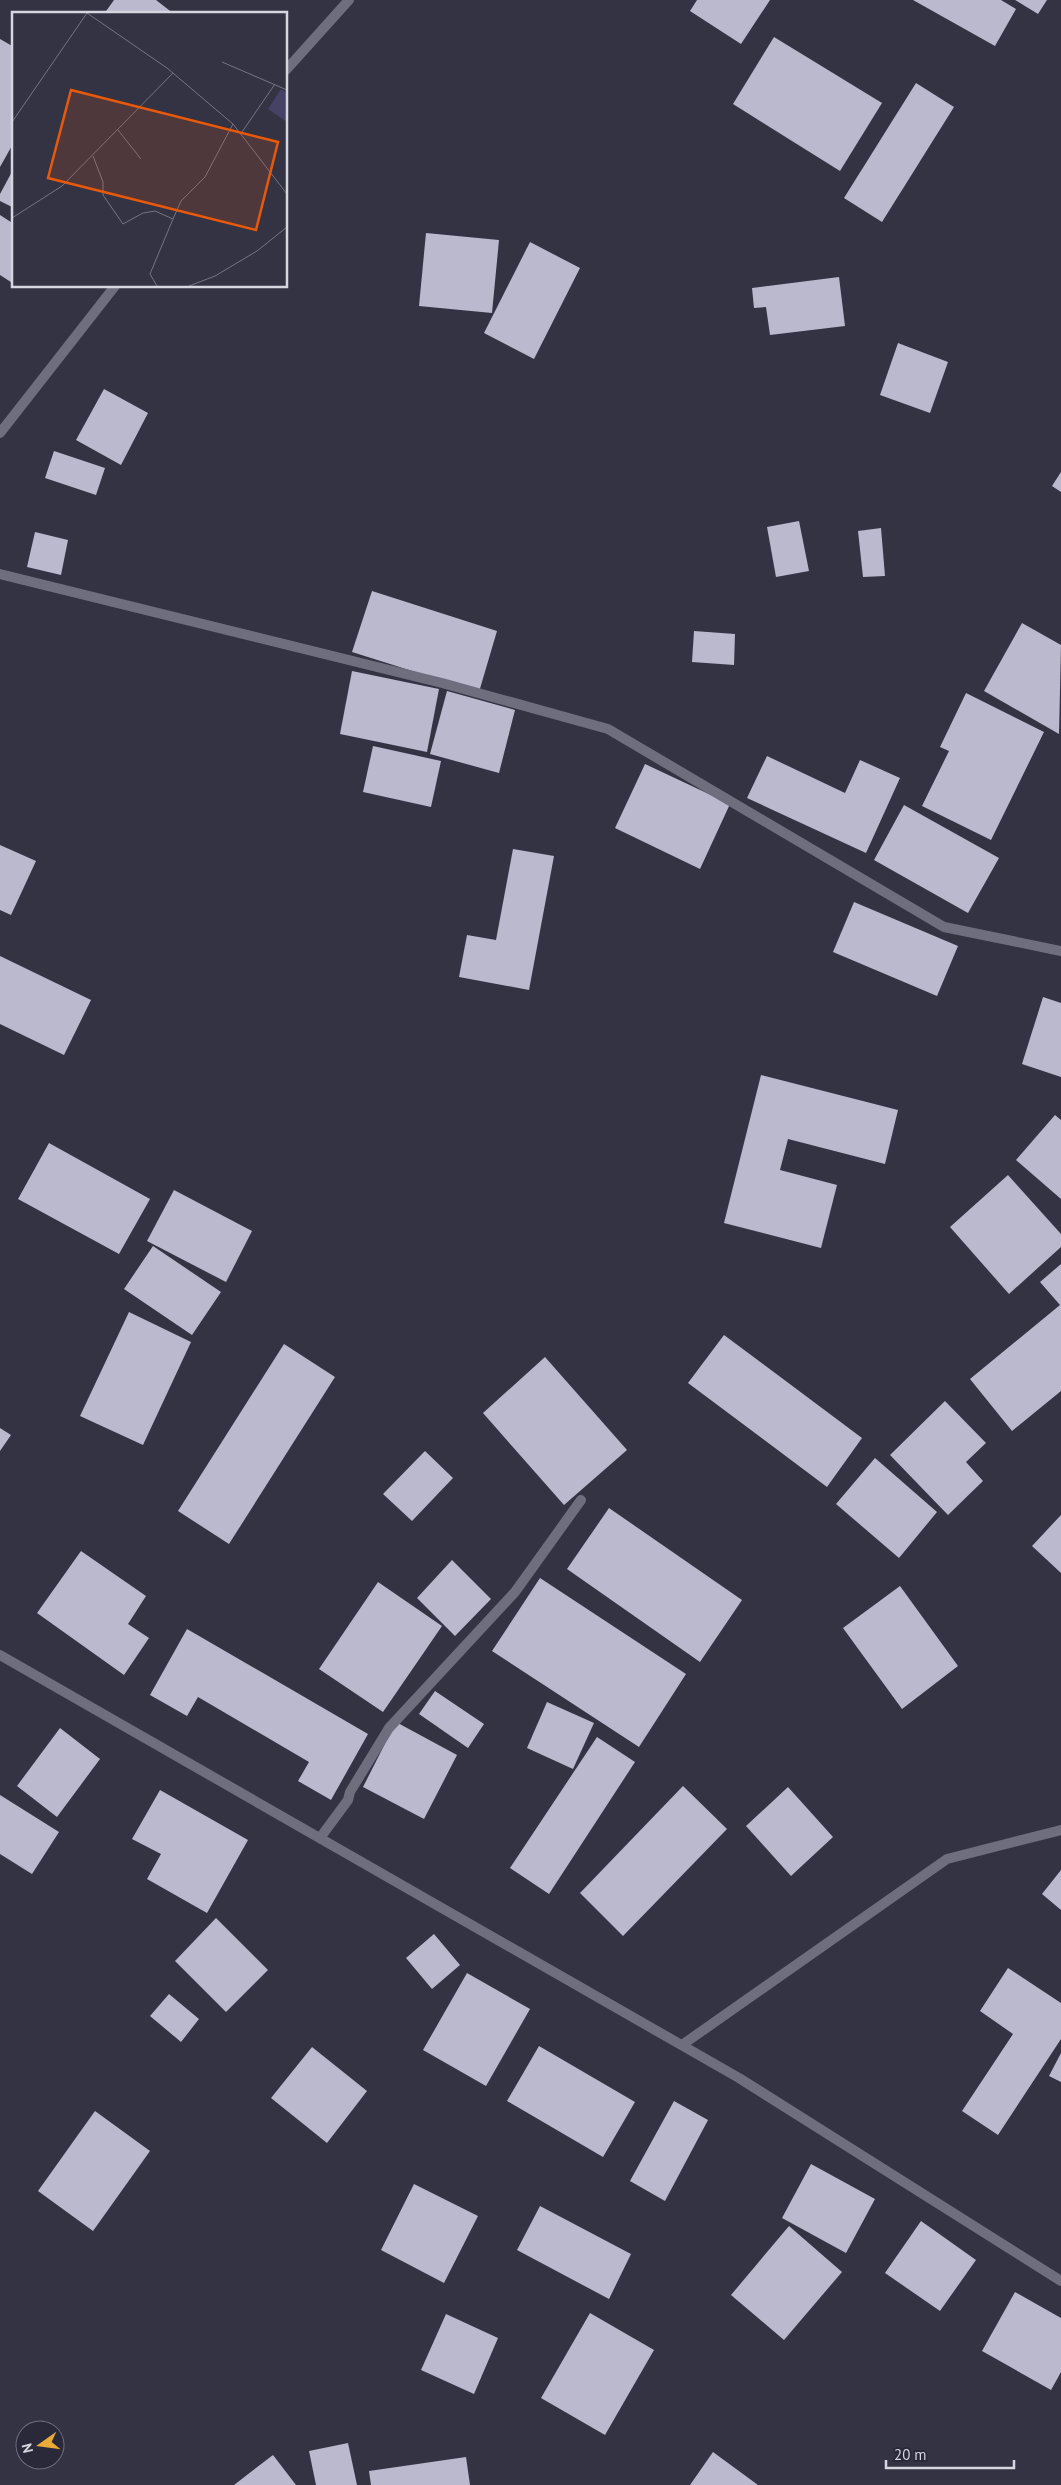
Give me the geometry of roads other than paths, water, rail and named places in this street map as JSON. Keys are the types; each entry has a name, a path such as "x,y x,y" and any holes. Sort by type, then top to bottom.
{"street":[{"path":"288,68 349,0"},
{"path":"0,432 113,288"},
{"path":"0,574 442,683 608,730 944,927 1061,951"},
{"path":"320,1838 348,1800 350,1792 389,1728 515,1592 582,1500"},
{"path":"0,1655 739,2078 1061,2281"},
{"path":"682,2045 947,1859 1061,1830"}]}
